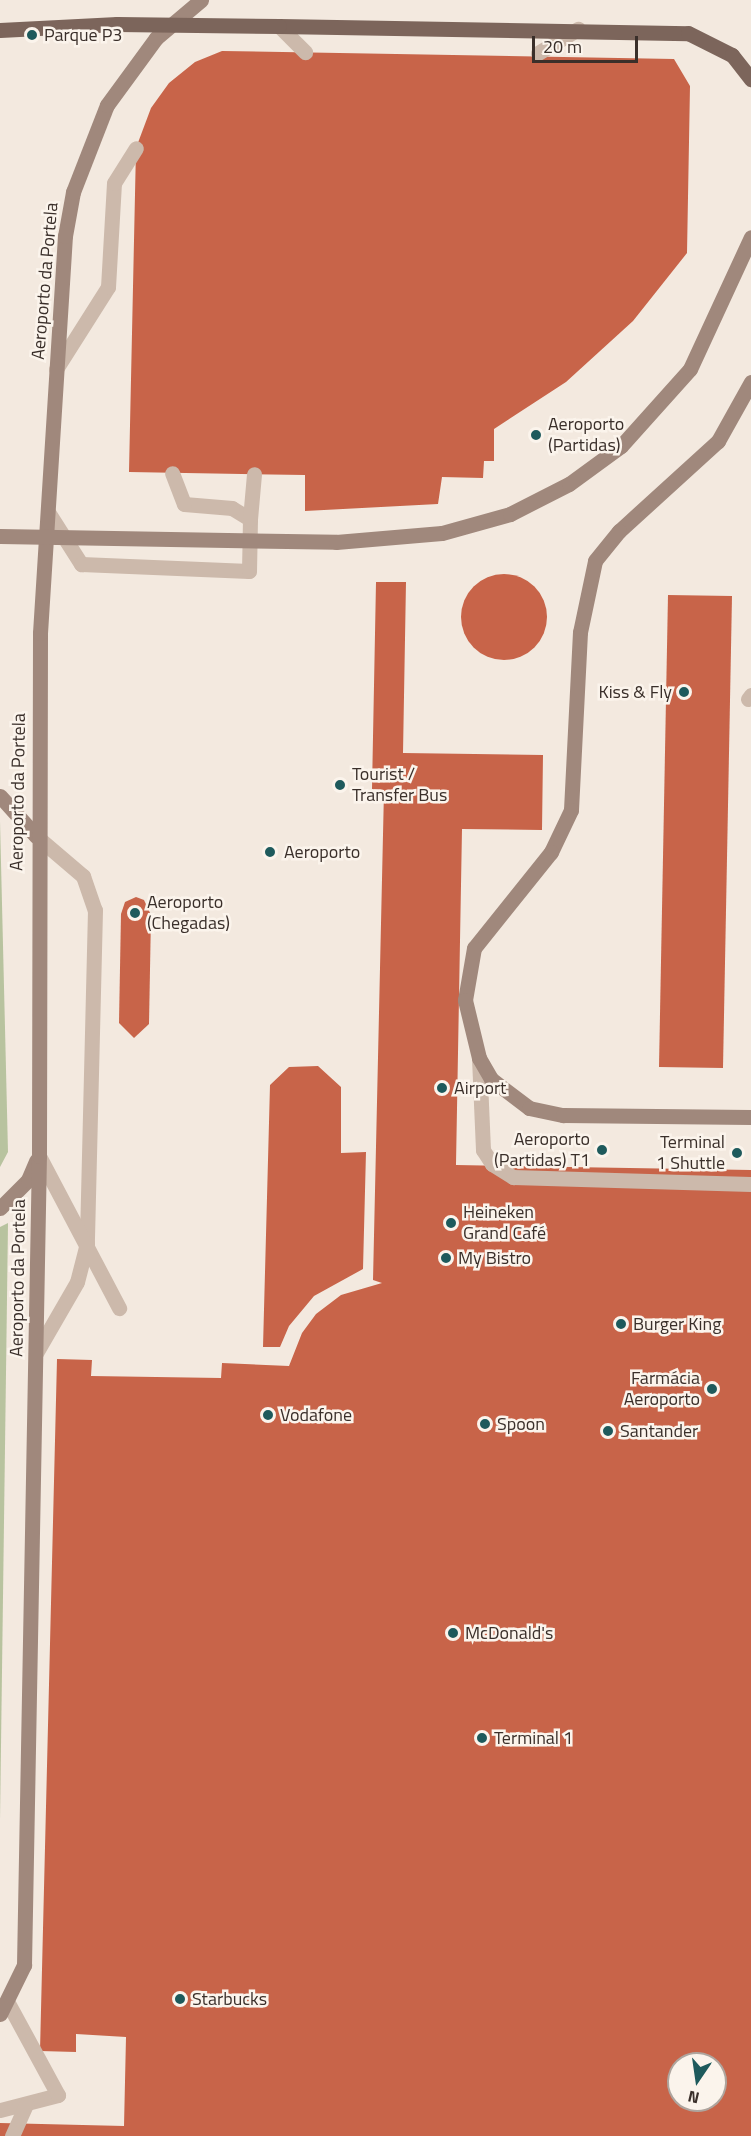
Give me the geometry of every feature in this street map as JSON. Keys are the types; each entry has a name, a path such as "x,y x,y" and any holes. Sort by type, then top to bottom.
{"main road":[{"name":"Aeroporto da Portela","path":"4,2009 24,1965 39,1156 36,836 48,512 65,236 89,145 129,70 201,0"},
{"path":"0,30 117,24 688,33 732,55 751,79"},
{"path":"0,536 336,542 442,533 510,514 569,484 621,446 690,369 751,237"},
{"path":"751,382 718,441 619,531 595,561 580,632 571,810 551,852 474,948 465,1000 479,1058 491,1079 529,1108 562,1115 751,1117"},
{"path":"0,796 36,836"},
{"path":"0,1208 28,1180 39,1156"}],"lane":[{"path":"279,26 305,52"},
{"path":"538,53 578,30"},
{"path":"56,369 108,287 114,183 136,148"},
{"path":"172,473 184,504 232,508 250,519"},
{"path":"48,512 81,564 249,571 254,474"},
{"path":"36,836 83,876 95,910 87,1243 77,1282 36,1353"},
{"path":"479,1058 483,1150 492,1164 513,1177 751,1184"},
{"path":"39,1156 87,1243 119,1308"},
{"path":"0,2110 58,2096 4,2009"},
{"path":"12,2136 26,2104"}],"green space":[{"path":"0,821 8,1152 0,1167"},
{"path":"8,1224 0,1820 0,1227"}],"building":[{"path":"222,51 674,59 690,86 687,253 633,321 566,382 494,429 494,461 484,461 483,478 442,477 438,504 305,511 305,475 129,472 136,148 151,108 169,83 195,62"},
{"path":"504,574 520,578 534,587 543,601 547,617 543,633 534,647 520,656 504,660 488,656 474,647 465,633 461,617 465,601 474,587 488,578"},
{"name":"Terminal 1","path":"376,582 406,582 403,753 543,755 542,830 462,829 456,1165 751,1170 751,2136 0,2136 0,2123 124,2126 126,2037 76,2034 76,2052 40,2051 57,1359 92,1360 91,1376 221,1378 222,1363 289,1366 302,1333 316,1314 341,1295 382,1283 373,1280 384,790 372,789"},
{"path":"668,595 732,596 723,1068 659,1067"},
{"path":"136,897 144,900 151,915 149,1024 134,1038 119,1023 121,914 125,902"},
{"path":"318,1066 341,1087 341,1153 366,1152 363,1269 314,1296 289,1326 280,1347 263,1347 270,1085 289,1067"}],"place":[{"name":"Parque P3","path":"32,35"},
{"name":"Aeroporto (Partidas)","path":"536,435"},
{"name":"Kiss & Fly","path":"684,692"},
{"name":"Tourist / Transfer Bus","path":"340,785"},
{"name":"Aeroporto","path":"270,852"},
{"name":"Aeroporto (Chegadas)","path":"135,913"},
{"name":"Airport","path":"442,1088"},
{"name":"Aeroporto (Partidas) T1","path":"602,1150"},
{"name":"Terminal 1 Shuttle","path":"737,1153"},
{"name":"Heineken Grand Café","path":"451,1223"},
{"name":"My Bistro","path":"446,1258"},
{"name":"Burger King","path":"621,1324"},
{"name":"Farmácia Aeroporto","path":"712,1389"},
{"name":"Vodafone","path":"268,1415"},
{"name":"Spoon","path":"485,1424"},
{"name":"Santander","path":"608,1431"},
{"name":"McDonald's","path":"453,1633"},
{"name":"Terminal 1","path":"482,1738"},
{"name":"Starbucks","path":"180,1999"}]}
